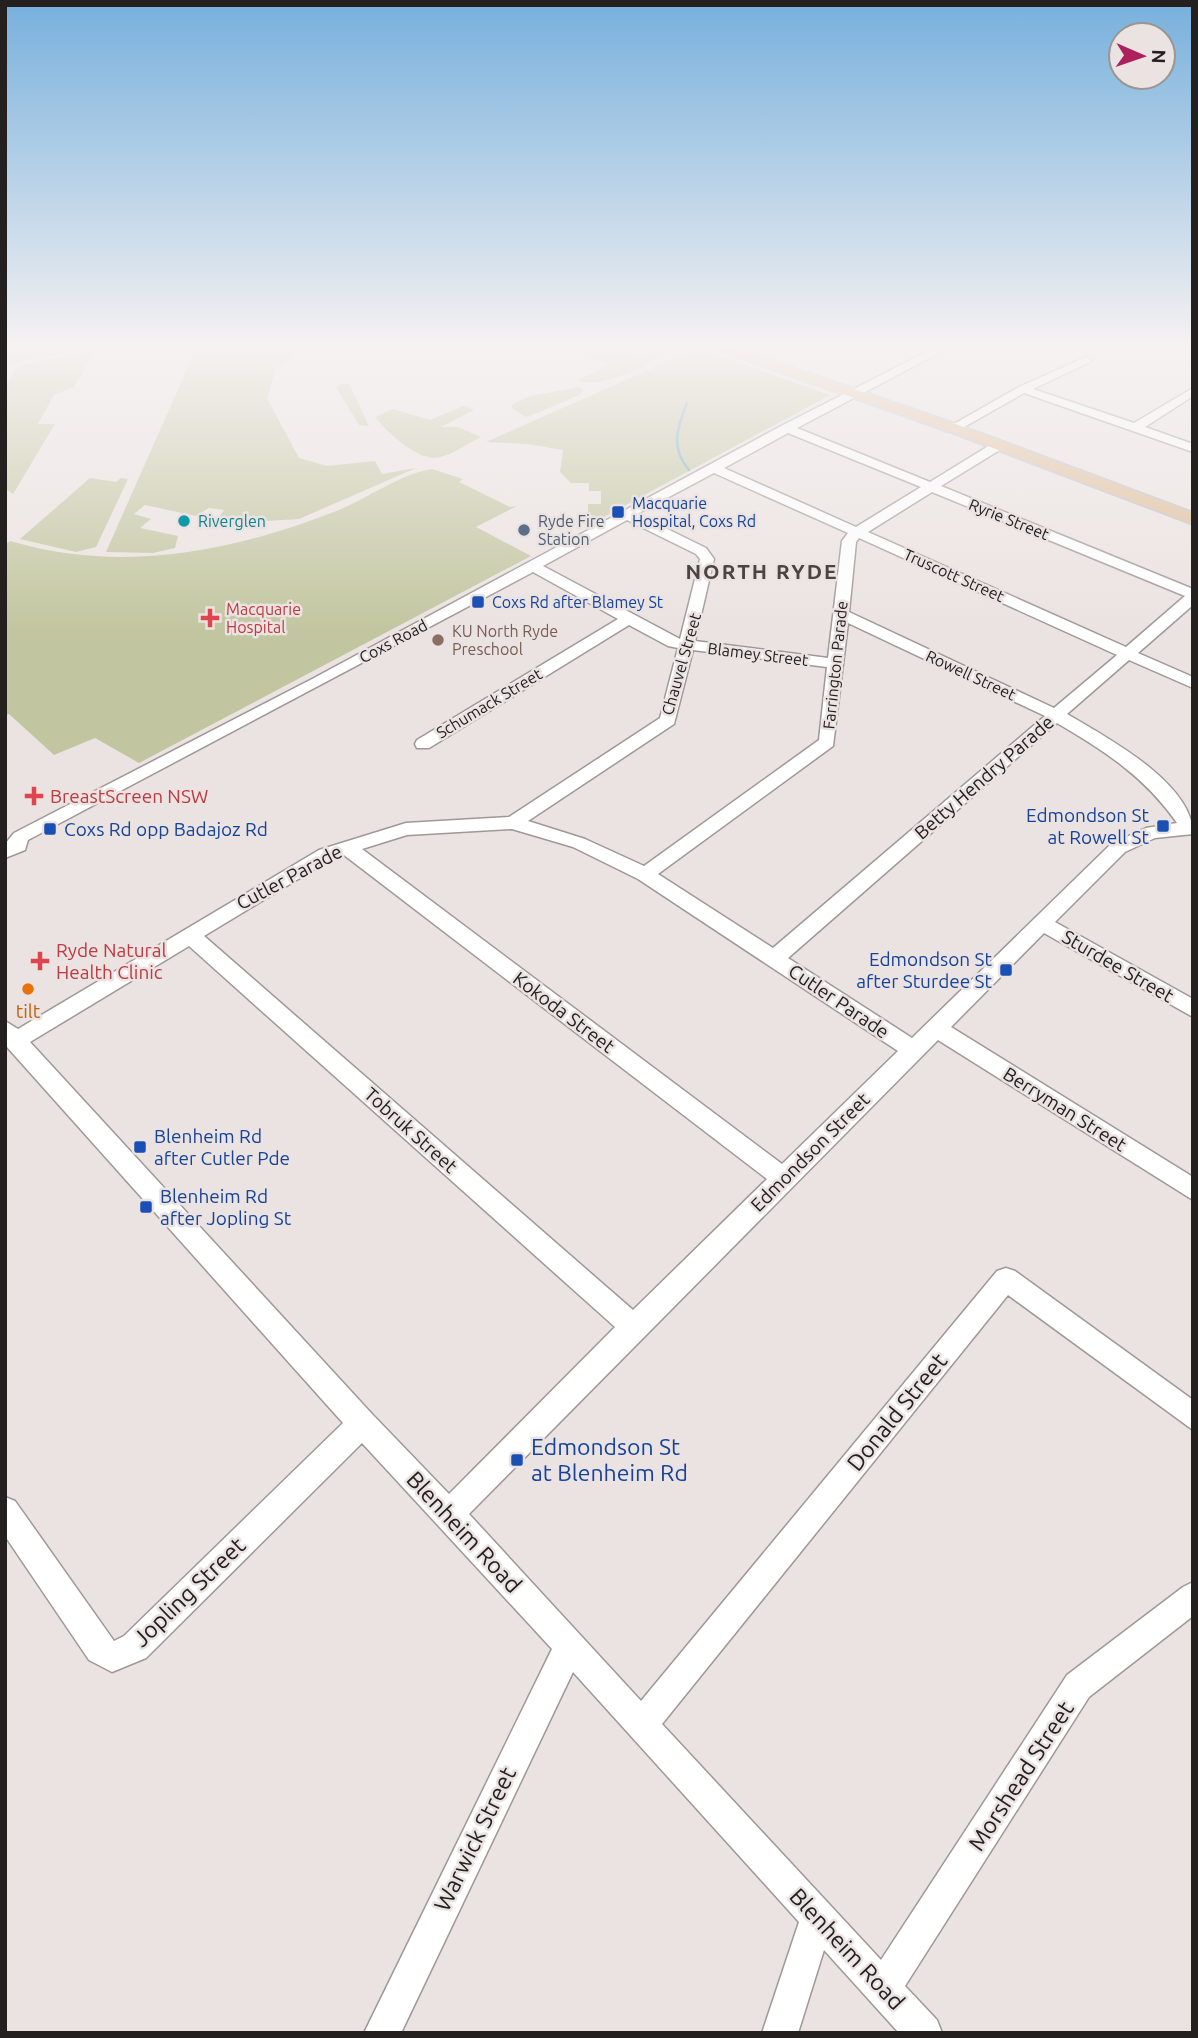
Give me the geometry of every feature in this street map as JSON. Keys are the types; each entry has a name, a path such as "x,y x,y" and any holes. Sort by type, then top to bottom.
{"main road":[{"path":"983,439 1193,519"}],"street":[{"name":"Coxs Road","path":"5,852 18,846 13,836 533,566 767,439"},
{"name":"Ryrie Street","path":"814,439 1193,595"},
{"path":"1167,439 1193,448"},
{"path":"856,533 999,445"},
{"name":"Truscott Street","path":"714,468 1193,683"},
{"name":"Chauvel Street","path":"513,823 668,720 707,559 701,551 628,515"},
{"name":"Farrington Parade","path":"645,874 827,742 849,541 856,533"},
{"name":"Blamey Street","path":"533,566 626,620 673,643 834,663"},
{"name":"Betty Hendry Parade","path":"774,958 1193,595"},
{"name":"Rowell Street","path":"841,614 1056,715 1115,749 1145,773 1191,828"},
{"name":"Schumack Street","path":"423,744 626,620"},
{"name":"Cutler Parade","path":"10,1035 189,934 303,865 345,846 406,830 513,823 579,844 645,874 913,1050"},
{"name":"Edmondson Street","path":"449,1514 633,1327 1124,843 1152,832 1191,828"},
{"name":"Kokoda Street","path":"345,846 783,1178"},
{"name":"Sturdee Street","path":"1043,924 1193,1009"},
{"name":"Tobruk Street","path":"189,934 633,1327"},
{"name":"Berryman Street","path":"936,1028 1193,1190"},
{"name":"Blenheim Road","path":"10,1035 362,1424 449,1514 924,2033"},
{"name":"Donald Street","path":"642,1724 1006,1279 1193,1417"},
{"name":"Jopling Street","path":"5,1511 100,1649 113,1657 135,1647 362,1424"},
{"name":"Morshead Street","path":"884,1987 1078,1686 1193,1597"},
{"name":"Warwick Street","path":"382,2033 569,1647"},
{"path":"780,2033 817,1919"}],"green space":[{"path":"5,439 46,439 13,494 5,488"},
{"path":"156,439 289,439 299,458 327,466 375,461 382,474 416,468 299,519 214,524 224,510 209,508 196,516 145,505 134,514 151,519 140,528 178,536 175,548 153,553 106,552"},
{"path":"397,439 477,439 440,457 432,458 413,451"},
{"path":"493,439 748,439 600,519 588,514 588,504 601,504 601,491 589,491 589,483 571,483 560,472 563,450 527,444 486,442"},
{"path":"432,469 463,479 459,482 510,507 517,506 476,527 531,556 139,763 95,738 54,755 9,714 5,715 5,545 10,541 52,551 94,556 177,554 218,547 299,525 339,510 396,481"},
{"path":"90,478 116,482 121,478 128,479 96,547 76,552 20,539"}],"waterway":[{"path":"677,439 679,454 689,470"}],"place":[{"name":"Macquarie Hospital, Coxs Rd","path":"618,512"},
{"name":"Riverglen","path":"184,521"},
{"name":"Ryde Fire Station","path":"524,530"},
{"name":"Coxs Rd after Blamey St","path":"478,602"},
{"name":"Macquarie Hospital","path":"210,618"},
{"name":"KU North Ryde Preschool","path":"438,640"},
{"name":"BreastScreen NSW","path":"34,796"},
{"name":"Edmondson St at Rowell St","path":"1163,826"},
{"name":"Coxs Rd opp Badajoz Rd","path":"50,829"},
{"name":"Ryde Natural Health Clinic","path":"40,961"},
{"name":"Edmondson St after Sturdee St","path":"1006,970"},
{"name":"tilt","path":"28,989"},
{"name":"Blenheim Rd after Cutler Pde","path":"140,1147"},
{"name":"Blenheim Rd after Jopling St","path":"146,1207"},
{"name":"Edmondson St at Blenheim Rd","path":"517,1460"}],"district":[{"name":"NORTH RYDE","path":"762,572"}]}
